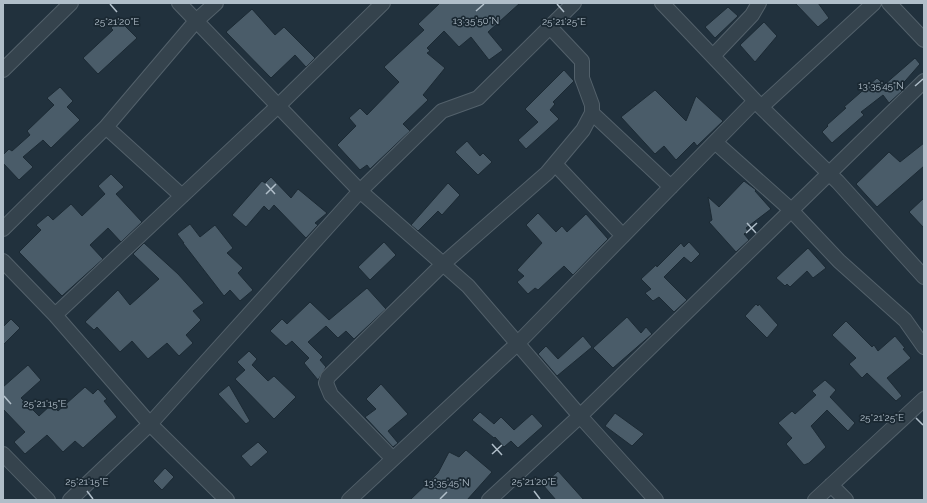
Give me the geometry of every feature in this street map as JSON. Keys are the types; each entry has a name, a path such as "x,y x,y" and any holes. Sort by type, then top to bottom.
{"street":[{"path":"3,70 71,3"},
{"path":"179,3 360,191 468,286 580,416 656,500"},
{"path":"3,229 106,127 196,21 216,3"},
{"path":"55,315 278,106 383,3"},
{"path":"70,500 150,424 360,191 442,111 478,98 574,3"},
{"path":"662,3 758,104 828,172 924,277"},
{"path":"713,56 752,15 759,3"},
{"path":"349,500 518,343 716,142 874,3"},
{"path":"889,3 924,40"},
{"path":"393,459 331,394 326,383 328,377 443,264 555,164 583,130 592,113 592,105 582,78 582,61 550,27"},
{"path":"489,500 580,416 790,209 924,81"},
{"path":"592,113 671,187"},
{"path":"106,127 182,196"},
{"path":"716,142 790,209 839,261 905,320 924,347"},
{"path":"555,164 623,236"},
{"path":"3,260 55,315 150,424 227,500"},
{"path":"815,500 922,405"},
{"path":"3,454 48,500"},
{"path":"831,485 846,500"}],"building":[{"path":"440,3 520,3 488,32 503,50 489,60 471,37 459,47 444,31 427,48 430,51 427,53 445,68 423,95 428,100 403,124 410,131 370,169 367,165 360,170 337,145 356,126 349,118 360,108 367,115 399,82 384,67 424,30 418,24"},
{"path":"795,3 818,3 829,18 818,27"},
{"path":"728,7 738,16 715,38 705,27"},
{"path":"252,9 275,35 284,27 315,58 306,67 295,55 271,78 226,32"},
{"path":"119,20 137,38 98,74 83,58 113,30 111,28"},
{"path":"764,22 777,36 755,62 740,45"},
{"path":"915,58 920,64 899,88 902,91 889,103 883,95 861,112 864,115 832,143 822,132 828,126 827,125 846,108 844,107 877,78 884,85"},
{"path":"564,70 574,81 553,102 555,104 550,110 559,119 526,149 518,140 538,122 525,109"},
{"path":"60,87 73,101 67,107 80,120 51,148 43,140 23,157 33,167 19,180 3,163 3,155 9,149 12,151 30,135 27,131 54,105 47,98"},
{"path":"655,90 686,121 696,96 723,121 697,146 694,142 676,160 664,146 655,154 621,117"},
{"path":"467,141 480,156 483,153 492,162 478,175 455,152"},
{"path":"924,143 924,166 877,207 856,184 889,152 900,162"},
{"path":"111,174 124,187 116,194 142,222 121,242 108,228 90,245 103,259 62,296 19,252 41,230 36,225 48,215 53,220 71,204 82,216 105,194 98,186"},
{"path":"271,177 291,198 298,189 327,213 315,223 318,225 306,238 274,205 269,211 264,206 246,227 232,215 262,181 265,183"},
{"path":"744,181 756,190 755,191 771,209 746,228 748,231 744,234 749,240 736,252 709,222 712,220 708,197 719,207"},
{"path":"448,183 460,195 442,215 438,211 418,231 411,225"},
{"path":"924,198 924,228 909,212"},
{"path":"538,213 556,232 562,226 567,232 586,214 608,239 573,275 564,266 538,290 535,288 528,294 517,282 524,276 517,270 542,243 526,225"},
{"path":"190,224 200,237 215,225 233,248 227,253 243,268 238,273 253,290 240,301 230,290 224,296 177,234"},
{"path":"384,242 396,255 370,280 358,267"},
{"path":"689,242 700,254 691,263 684,257 664,277 687,300 674,312 659,297 653,301 645,293 651,289 641,279 656,265 657,267 681,243 684,247"},
{"path":"144,243 178,274 204,303 193,311 201,320 186,335 193,343 179,356 167,343 148,359 132,341 120,352 97,327 94,330 85,322 118,290 130,305 159,279 133,254"},
{"path":"808,248 826,268 813,278 807,271 790,287 787,284 785,286 776,278"},
{"path":"367,288 386,309 354,339 346,331 338,338 326,326 308,342 323,357 320,360 326,367 318,380 304,363 309,358 292,341 286,346 270,331 282,319 287,324 310,302 329,320"},
{"path":"756,304 758,306 759,304 778,325 767,338 745,316"},
{"path":"627,317 641,333 646,327 652,334 613,368 593,348"},
{"path":"11,319 20,328 3,345 3,327"},
{"path":"846,321 872,347 874,345 878,351 895,336 905,348 903,349 911,358 887,378 902,396 896,401 867,373 862,378 849,364 856,358 832,335"},
{"path":"583,336 592,347 557,376 538,354 546,346 558,359"},
{"path":"249,351 257,359 252,365 268,381 274,376 296,397 274,419 235,379 245,370 237,362"},
{"path":"28,365 41,380 21,398 39,416 52,404 58,411 85,387 93,394 98,389 107,399 104,401 117,417 83,448 75,441 63,452 47,435 25,454 14,442 25,432 3,409 3,387"},
{"path":"825,380 836,390 830,397 855,423 848,431 827,410 811,426 826,447 809,463 804,465 786,444 792,438 778,423 792,411 795,414 816,395 812,391"},
{"path":"381,384 408,414 388,431 398,443 393,447 365,417 376,409 366,399"},
{"path":"229,385 250,421 246,424 218,394"},
{"path":"480,412 494,424 501,417 514,430 532,414 543,426 518,448 511,441 504,447 495,437 494,438 472,420"},
{"path":"615,413 644,434 632,446 605,426"},
{"path":"258,442 268,452 251,467 241,456"},
{"path":"466,450 492,472 467,500 410,500 438,473 449,452 459,457"},
{"path":"165,468 174,477 162,490 153,481"},
{"path":"558,471 584,500 556,500 543,485"}]}
